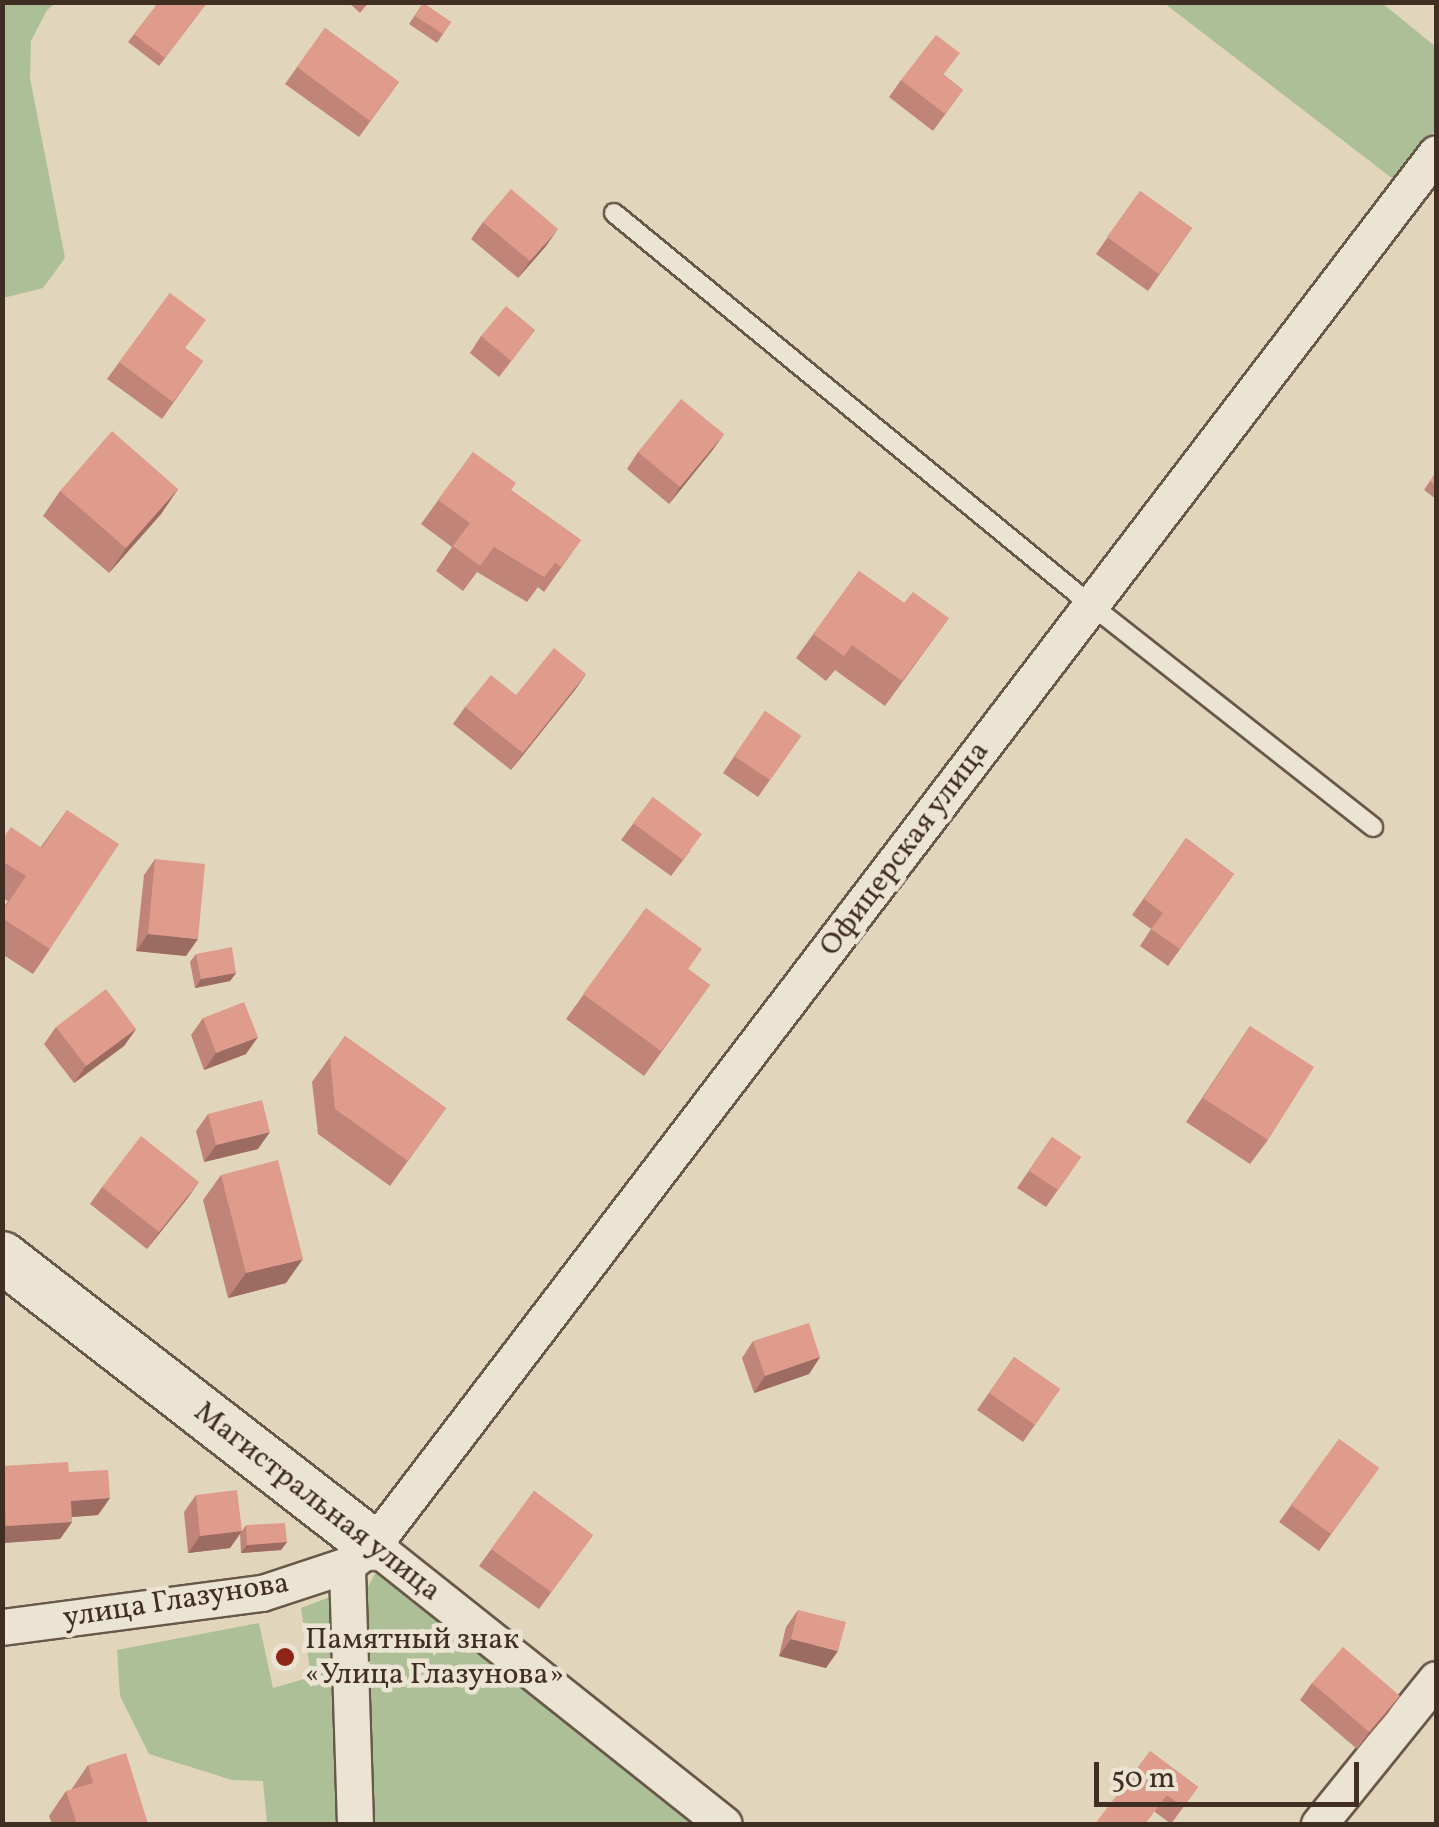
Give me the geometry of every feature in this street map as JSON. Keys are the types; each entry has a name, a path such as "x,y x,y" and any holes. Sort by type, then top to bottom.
{"street":[{"name":"Офицерская улица","path":"360,1555 1436,153"},
{"name":"Магистральная улица","path":"2,1257 360,1555 724,1824"},
{"name":"улица Глазунова","path":"2,1627 262,1593 360,1555"},
{"path":"355,1824 360,1555"},
{"path":"1319,1824 1436,1678"}],"lane":[{"path":"614,213 1372,827"}],"green space":[{"path":"2,3 56,3 47,10 31,41 30,78 65,258 43,288 3,298"},
{"path":"1164,3 1382,3 1436,47 1436,129 1397,182"},
{"path":"377,1570 696,1821 370,1824 363,1596"},
{"path":"340,1593 349,1824 267,1824 263,1781 232,1780 149,1754 120,1696 117,1650 259,1623 273,1688 311,1677 301,1608"}],"building":[{"path":"159,2 206,4 165,58 134,34"},
{"path":"423,3 451,22 443,34 415,16"},
{"path":"325,28 399,82 370,121 297,67"},
{"path":"936,35 960,53 943,75 963,90 945,114 901,80"},
{"path":"511,189 558,229 530,261 483,222"},
{"path":"1140,191 1192,228 1159,274 1107,237"},
{"path":"170,293 206,320 185,348 203,361 173,402 119,362"},
{"path":"506,306 535,330 511,361 481,336"},
{"path":"681,399 724,434 680,487 638,452"},
{"path":"112,431 178,489 126,548 60,491"},
{"path":"473,452 516,483 511,490 581,540 561,567 555,563 544,577 494,547 480,566 453,546 470,523 438,500"},
{"path":"859,571 904,603 913,592 949,618 902,681 852,645 844,656 813,634"},
{"path":"554,648 586,674 523,753 465,707 491,675 516,695"},
{"path":"765,711 801,736 770,780 734,756"},
{"path":"653,797 702,834 683,860 633,823"},
{"path":"67,810 119,844 50,949 2,918 26,876 2,861 2,840 11,827 42,848"},
{"path":"1186,838 1234,874 1180,949 1151,929 1163,913 1144,899"},
{"path":"155,859 205,864 198,939 148,934"},
{"path":"646,908 702,949 688,969 710,985 661,1051 583,994"},
{"path":"232,947 236,973 201,979 196,954"},
{"path":"106,989 136,1029 86,1066 56,1027"},
{"path":"244,1002 258,1037 216,1053 203,1018"},
{"path":"1250,1026 1314,1067 1268,1140 1203,1098"},
{"path":"345,1036 446,1108 408,1161 335,1109 330,1057"},
{"path":"262,1100 270,1132 216,1145 208,1114"},
{"path":"141,1136 199,1182 159,1232 102,1187"},
{"path":"1052,1137 1081,1157 1058,1190 1029,1171"},
{"path":"278,1160 303,1259 246,1273 221,1175"},
{"path":"809,1323 820,1357 765,1376 753,1341"},
{"path":"1014,1357 1060,1389 1035,1425 989,1393"},
{"path":"1339,1439 1379,1468 1331,1534 1291,1505"},
{"path":"68,1462 69,1472 108,1470 110,1498 71,1501 72,1522 6,1526 2,1466"},
{"path":"237,1490 242,1531 200,1536 196,1495"},
{"path":"534,1491 593,1535 551,1592 491,1549"},
{"path":"285,1523 287,1542 247,1545 246,1525"},
{"path":"798,1610 846,1622 838,1651 791,1639"},
{"path":"1343,1647 1400,1696 1369,1732 1312,1683"},
{"path":"1150,1751 1198,1787 1183,1807 1167,1795 1145,1824 1095,1824"},
{"path":"126,1753 148,1824 77,1824 66,1791 93,1783 88,1765"}],"place":[{"name":"Памятный знак «Улица Глазунова»","path":"285,1657"}]}
